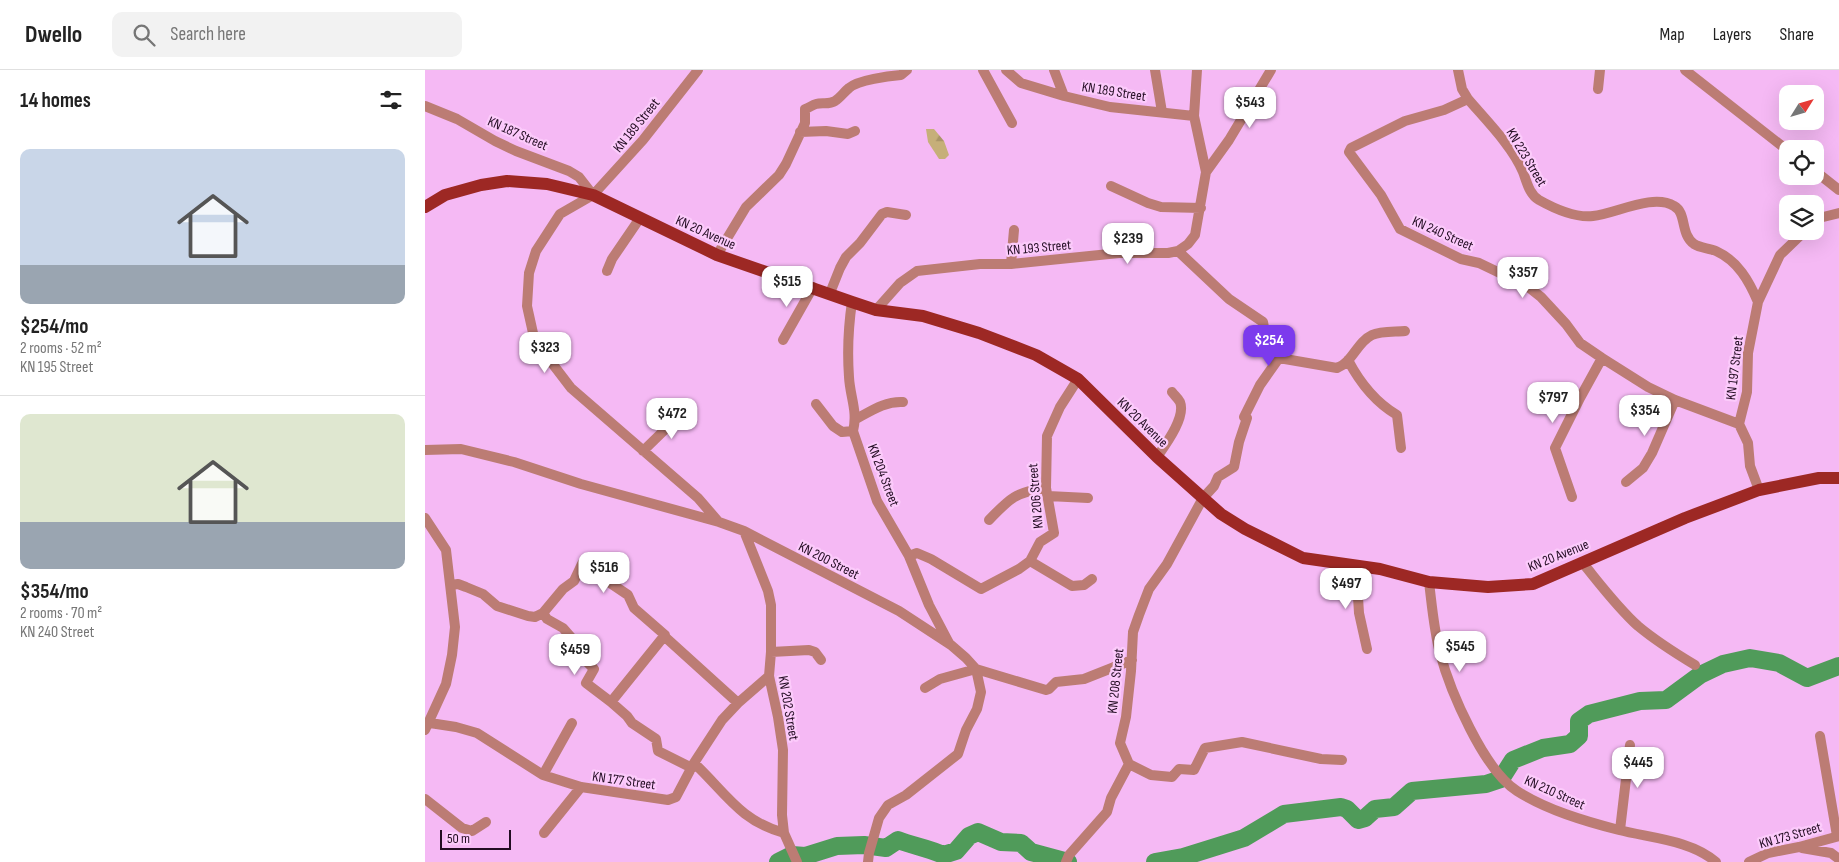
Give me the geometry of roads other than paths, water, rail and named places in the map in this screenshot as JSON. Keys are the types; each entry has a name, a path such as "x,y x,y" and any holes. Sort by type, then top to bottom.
{"main road":[{"name":"KN 20 Avenue","path":"425,207 445,195 481,185 507,181 547,184 593,195 717,255 876,310 923,316 979,333 1036,355 1078,379 1157,457 1221,514 1245,529 1303,558 1380,569 1429,582 1488,587 1533,584 1677,522 1759,490 1819,478 1839,478"}],"street":[{"name":"KN 189 Street","path":"593,195 643,140 698,70"},
{"path":"717,255 746,207 779,175 805,123 805,110 817,104 836,101 848,88 858,83 873,81 885,76 901,75 907,70"},
{"path":"983,70 1012,123"},
{"name":"KN 189 Street","path":"1006,70 1021,82 1064,96 1110,107 1194,116"},
{"path":"1054,70 1064,96"},
{"path":"1155,70 1162,112"},
{"path":"1197,70 1194,116 1206,172 1195,236 1179,251 1229,299 1263,322 1265,333 1263,345 1279,358 1337,368 1344,365 1366,339 1374,334 1405,331"},
{"path":"1206,172 1229,140 1271,70"},
{"path":"1458,70 1462,89 1468,99"},
{"path":"1598,89 1600,70"},
{"path":"1685,70 1779,144"},
{"name":"KN 223 Street","path":"1468,99 1496,131 1522,170 1531,192 1536,198 1553,208 1580,216 1609,213 1638,204 1664,203 1674,206 1681,213 1686,236 1696,246 1710,248 1725,255 1739,268 1750,283 1758,302"},
{"name":"KN 240 Street","path":"1468,99 1444,110 1405,121 1351,148 1349,152 1381,195 1400,229 1461,259 1479,264 1527,286 1541,297 1566,324 1580,343 1602,358 1648,387 1675,400 1739,424"},
{"name":"KN 187 Street","path":"425,106 457,119 516,151 569,171 579,177 593,195"},
{"path":"801,132 826,131 848,134 855,131"},
{"path":"1824,178 1839,190"},
{"path":"1111,186 1149,204 1161,207 1201,208"},
{"path":"593,195 560,214 536,251 529,273 527,306 533,333 545,354 571,388 698,498 719,522"},
{"path":"830,294 839,268 846,257 860,243 882,214 887,212 906,216"},
{"path":"1824,217 1839,213"},
{"path":"607,271 612,259 640,218"},
{"path":"1011,264 1014,230"},
{"name":"KN 197 Street","path":"1739,424 1747,392 1748,353 1758,302 1780,255 1796,240"},
{"name":"KN 193 Street","path":"876,310 899,283 917,271 1119,253 1168,253 1179,251"},
{"path":"783,340 813,287"},
{"name":"KN 204 Street","path":"852,302 847,341 849,380 856,419 853,431 877,501 909,556 929,605 951,645"},
{"name":"KN 208 Street","path":"1129,764 1120,743 1126,717 1133,632 1149,589 1167,564 1203,498 1214,486 1218,477 1234,467 1239,442 1247,418 1244,417 1260,385 1279,358"},
{"path":"1572,497 1555,448 1602,358"},
{"path":"1348,360 1359,380 1383,407 1397,415 1401,448"},
{"name":"KN 206 Street","path":"909,556 917,554 931,559 981,589 1030,561 1040,542 1054,533 1047,492 1047,436 1060,407 1078,379"},
{"path":"1157,457 1174,431 1182,411 1179,400 1172,392"},
{"path":"1626,482 1643,468 1652,453 1675,400"},
{"path":"856,419 884,404 903,402"},
{"path":"815,404 833,426 842,432 853,431"},
{"path":"643,451 684,411"},
{"path":"1739,424 1748,443 1750,466 1759,490"},
{"name":"KN 200 Street","path":"425,450 461,449 514,462 581,484 719,522 744,531 899,611 951,645 976,669"},
{"path":"989,520 1016,495 1028,491 1088,498"},
{"path":"425,518 446,550 455,627 447,684 427,726"},
{"name":"KN 202 Street","path":"744,531 768,591 771,605 769,676 783,750 782,816 784,833 795,857"},
{"path":"1030,561 1072,586 1084,585 1092,579"},
{"path":"1582,562 1638,625 1670,651 1695,665"},
{"path":"451,585 466,586 483,594 497,606 535,617 543,613 563,589 574,581 582,564 628,595 634,608 665,634 738,703"},
{"path":"1356,566 1359,613 1367,648"},
{"name":"KN 210 Street","path":"1429,582 1440,653 1455,698 1490,764 1502,779 1516,790 1546,806 1584,820 1676,843 1697,850 1716,862"},
{"path":"543,613 547,619 563,628 577,644 593,669 586,683 611,702 632,723 656,739 658,751 693,766 711,778 733,804 753,821 784,833"},
{"path":"611,702 665,634"},
{"path":"771,652 809,650 815,652 821,660"},
{"path":"925,688 940,679 976,669 1046,690 1056,682 1084,680 1132,660"},
{"path":"868,857 879,818 888,805 906,795 958,754 966,730 977,709 981,692 976,669"},
{"name":"KN 177 Street","path":"427,726 456,727 477,733 543,775 581,788 669,800 676,796 722,720 769,676"},
{"path":"543,775 572,723"},
{"path":"1821,736 1838,836"},
{"path":"1068,859 1107,812 1111,798 1129,764 1151,775 1172,777 1179,769 1194,770 1205,748 1242,742 1321,759 1342,760"},
{"path":"1621,830 1630,745"},
{"path":"544,833 581,788"},
{"path":"425,799 462,828 472,831 486,822"},
{"name":"KN 173 Street","path":"1749,862 1768,853 1838,836"},
{"path":"1799,847 1831,853 1839,859"}],"waterway":[{"path":"1155,862 1183,857 1244,838 1284,814 1341,807 1347,809 1358,820 1365,818 1375,809 1394,807 1412,791 1486,784 1501,779 1513,760 1543,748 1570,744 1579,736 1579,721 1589,714 1640,701 1666,700 1700,675 1723,664 1750,658 1779,663 1807,678 1839,666"},
{"path":"778,862 792,855 805,856 837,846 864,845 886,848 898,840 943,855 956,851 969,836 978,832 1001,842 1021,843 1031,852 1068,862"}]}
